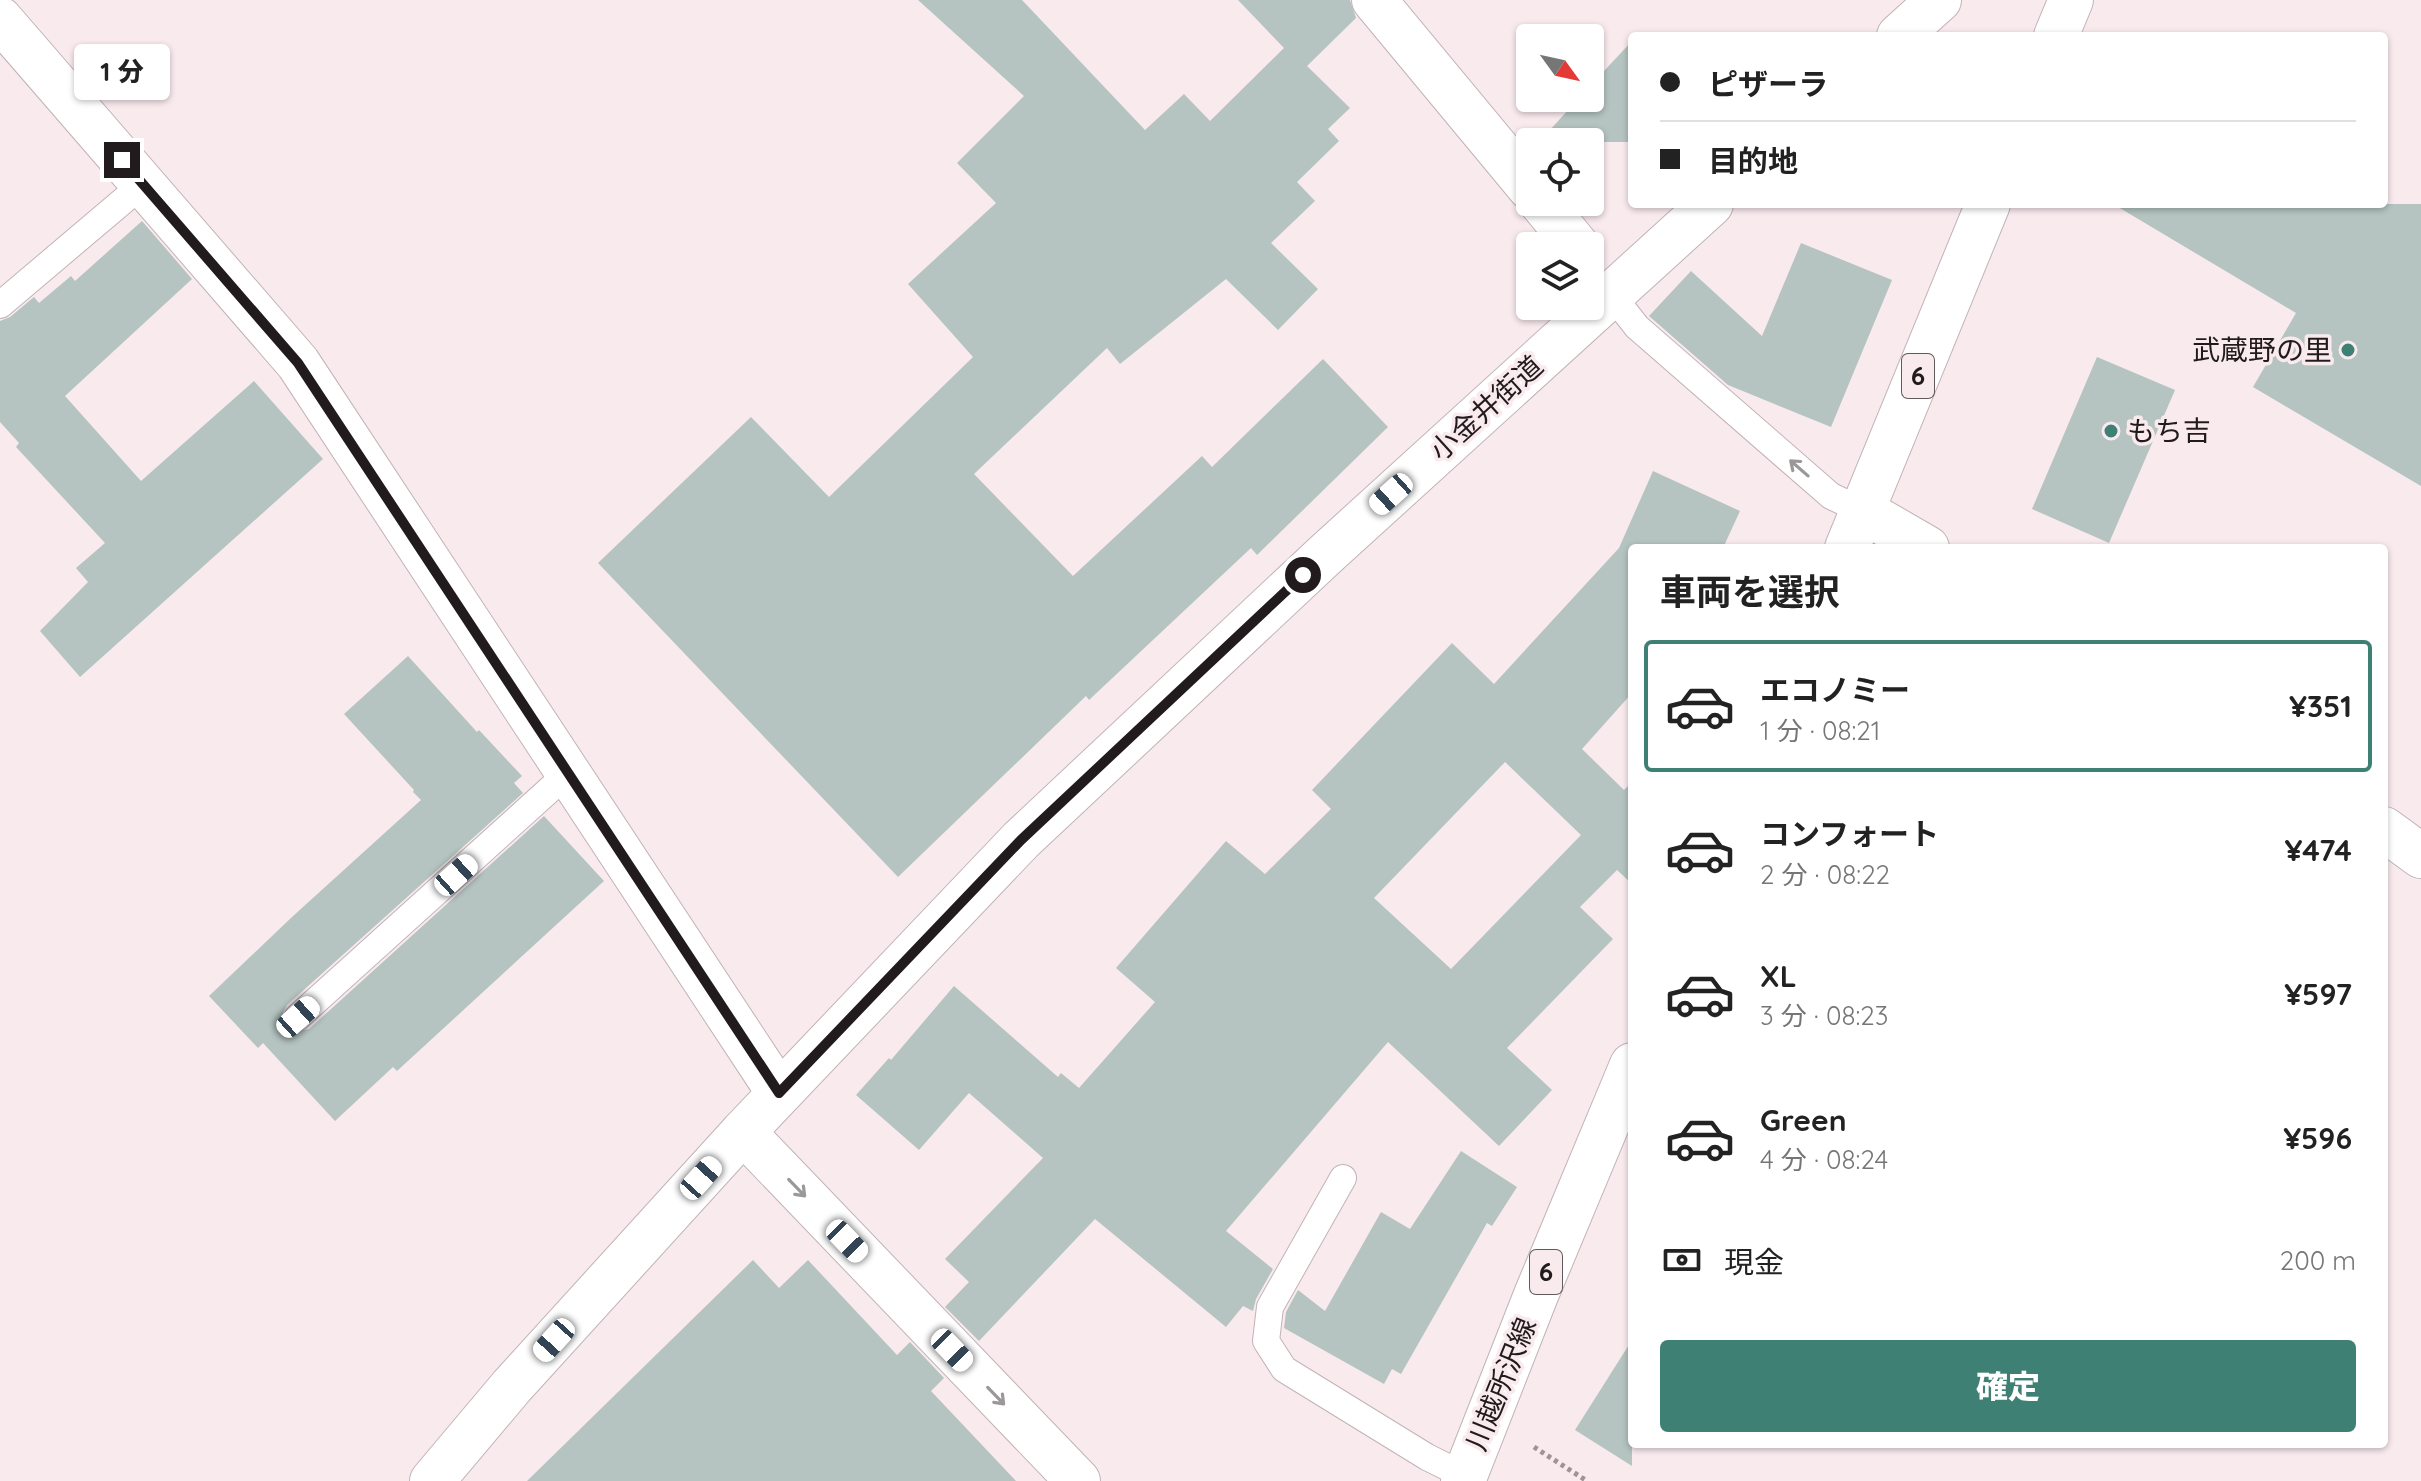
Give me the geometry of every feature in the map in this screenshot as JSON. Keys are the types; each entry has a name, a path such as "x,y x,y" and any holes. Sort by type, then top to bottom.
{"street":[{"path":"1374,0 1516,171"},
{"path":"1903,32 1939,0"},
{"path":"2058,32 2071,0"},
{"path":"0,19 298,363 779,1093"},
{"name":"小金井街道","path":"1604,277 1705,208"},
{"name":"6","path":"1855,529 1986,208"},
{"path":"1552,216 1566,232"},
{"name":"小金井街道","path":"432,1481 512,1386 743,1132 1021,840 1325,555 1560,320"},
{"path":"1855,529 1912,544"},
{"path":"2388,832 2421,856"},
{"name":"川越所沢線","path":"1464,1478 1628,1075"},
{"path":"743,1132 1078,1481"}],"lane":[{"path":"0,305 143,184"},
{"path":"1604,283 1637,327 1831,496 1855,529"},
{"path":"298,1017 568,773"},
{"path":"1343,1178 1270,1307 1266,1341 1284,1369 1464,1478"}],"building":[{"path":"918,0 1022,0 1145,130 1184,94 1210,121 1284,48 1238,0 1350,0 1356,18 1307,66 1350,108 1328,129 1339,141 1297,182 1315,201 1271,243 1318,289 1278,330 1226,279 1120,364 1107,348 974,474 1073,576 1202,456 1212,467 1323,359 1388,427 1257,555 1251,548 1089,700 1086,696 898,877 598,563 751,417 829,497 973,357 908,284 996,203 957,163 1024,96"},
{"path":"1628,45 1628,142 1604,142 1604,128 1552,128 1566,112 1604,112 1604,71"},
{"name":"武蔵野の里","path":"2388,204 2421,204 2421,486 2253,387 2296,313 2120,208 2388,208"},
{"path":"142,221 192,279 65,396 141,481 254,381 323,459 80,677 40,631 88,582 76,568 105,543 16,447 19,443 0,422 0,321 10,317 34,297 39,303 71,276 75,281"},
{"path":"1801,243 1892,280 1831,427 1728,385 1649,316 1691,271 1762,336"},
{"name":"もち吉","path":"2097,357 2175,390 2109,543 2032,509"},
{"path":"1653,471 1740,511 1725,544 1628,544 1628,697 1582,749 1624,790 1628,786 1628,880 1617,870 1580,907 1613,939 1507,1048 1552,1090 1499,1146 1388,1042 1226,1231 1273,1269 1256,1299 1253,1311 1243,1306 1226,1327 1095,1219 979,1341 945,1307 969,1282 945,1259 1043,1158 969,1093 919,1150 856,1095 889,1058 891,1060 954,986 1058,1077 1061,1073 1079,1088 1155,1002 1116,968 1226,841 1265,874 1331,809 1312,790 1452,643 1494,684 1619,548","holes":["1505,762 1581,835 1451,969 1374,898"]},
{"path":"408,656 522,776 514,783 523,793 287,1005 283,1013 286,1027 294,1032 309,1029 544,816 604,881 397,1071 393,1067 335,1121 263,1043 258,1048 209,996 421,800 344,714"},
{"path":"1461,1151 1517,1187 1492,1226 1487,1223 1401,1374 1392,1369 1384,1384 1284,1328 1286,1312 1298,1290 1325,1311 1381,1212 1410,1229"},
{"path":"753,1260 779,1288 808,1260 897,1355 910,1342 944,1378 931,1391 1016,1481 527,1481"},
{"path":"1628,1346 1628,1448 1632,1448 1632,1466 1575,1430"}],"place":[{"name":"武蔵野の里","path":"2348,350"},
{"name":"もち吉","path":"2111,431"}],"route":[{"path":"122,160 298,363 779,1093 1021,840 1303,575"}]}
